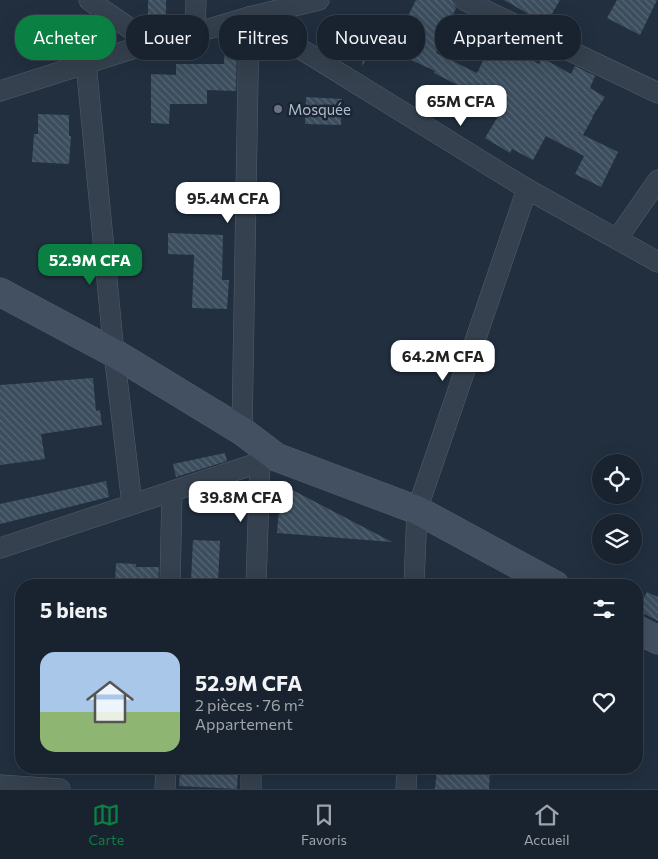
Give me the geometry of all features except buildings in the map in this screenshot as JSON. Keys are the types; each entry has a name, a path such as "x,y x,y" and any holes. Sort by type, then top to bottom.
{"street":[{"path":"88,0 126,26"},
{"path":"196,0 196,15"},
{"path":"257,15 319,0"},
{"path":"464,0 658,93"},
{"path":"0,91 126,51"},
{"path":"307,53 527,189 658,262"},
{"path":"242,431 248,60"},
{"path":"86,63 114,352 132,504"},
{"path":"618,239 658,180"},
{"path":"414,579 417,510 527,189"},
{"path":"0,292 114,352 242,431 268,460 417,510 545,579"},
{"path":"0,548 268,460"},
{"path":"257,579 268,460"},
{"path":"170,579 172,492"},
{"path":"643,632 658,640"},
{"path":"165,789 166,774"},
{"path":"251,774 251,789"},
{"path":"406,789 407,774"},
{"path":"0,785 60,789"}],"place":[{"name":"Mosquée","path":"278,109"}]}
